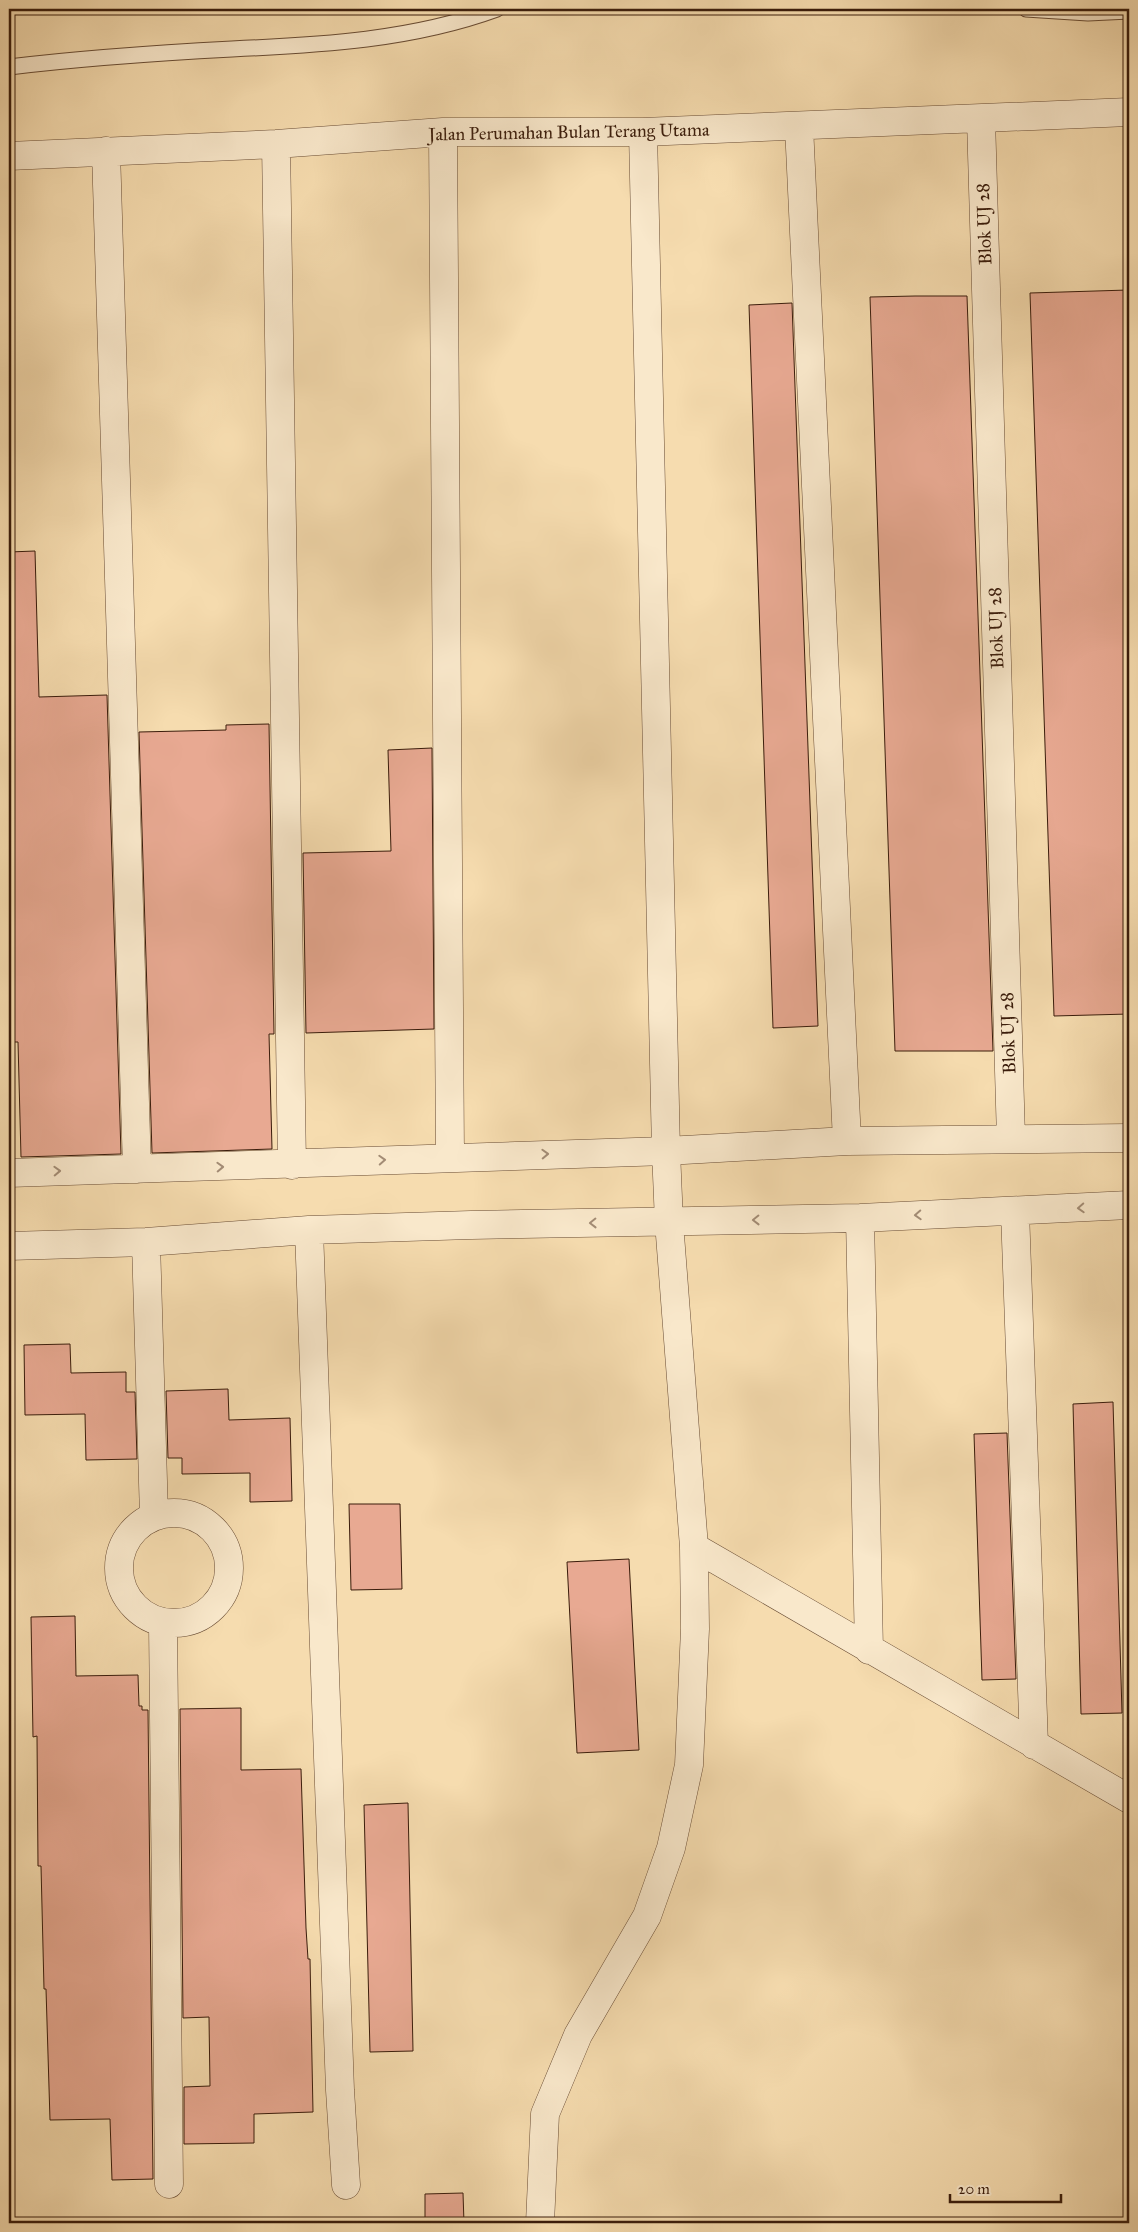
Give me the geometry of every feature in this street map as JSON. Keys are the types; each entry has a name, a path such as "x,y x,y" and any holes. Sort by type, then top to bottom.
{"street":[{"name":"Jalan Perumahan Bulan Terang Utama","path":"9,156 276,144 443,132 643,132 1129,112"},
{"name":"Blok UJ 28","path":"981,119 1011,1138"},
{"path":"799,126 847,1140"},
{"path":"443,132 450,1156"},
{"path":"540,2220 545,2114 578,2035 647,1916 672,1848 689,1765 695,1629 694,1547 669,1222 666,1151 643,132"},
{"path":"276,144 292,1165"},
{"path":"106,151 137,1169"},
{"path":"9,1173 292,1165 450,1156 666,1151 847,1140 1129,1138"},
{"path":"9,1246 146,1242 310,1230 860,1218 1129,1205"},
{"path":"1015,1211 1034,1746"},
{"path":"860,1218 869,1650"},
{"path":"310,1230 340,2090 346,2185"},
{"path":"146,1242 154,1516"},
{"path":"183,1512 210,1525 226,1549 229,1578 216,1605 192,1621 163,1623 138,1610 122,1586 120,1558 131,1532 154,1516 183,1512"},
{"path":"694,1547 1034,1746 1129,1799"},
{"path":"163,1623 169,2184"}],"lane":[{"path":"9,67 77,59 304,47 380,38 446,26 497,9"},
{"path":"1026,9 1088,12 1129,11"}],"building":[{"path":"1128,290 1129,1014 1054,1016 1030,293"},
{"path":"967,296 993,1051 895,1051 870,297"},
{"path":"792,303 818,1026 773,1028 749,305"},
{"path":"35,551 39,697 107,695 121,1154 21,1157 18,1042 9,1042 9,552"},
{"path":"269,724 274,1034 269,1034 272,1149 152,1153 139,732 226,730 226,725"},
{"path":"432,748 434,1029 306,1033 303,853 391,851 388,750"},
{"path":"70,1344 71,1373 126,1372 126,1392 135,1392 137,1459 86,1460 85,1414 25,1415 24,1345"},
{"path":"228,1389 229,1420 290,1418 292,1501 250,1502 250,1473 182,1474 182,1458 168,1458 166,1391"},
{"path":"1113,1402 1122,1713 1081,1714 1073,1404"},
{"path":"1007,1433 1016,1679 982,1680 974,1434"},
{"path":"349,1504 400,1504 402,1589 351,1590"},
{"path":"629,1559 639,1750 577,1753 567,1562"},
{"path":"75,1616 76,1676 138,1675 139,1706 142,1706 142,1710 148,1710 153,2179 112,2180 110,2119 50,2120 41,1866 38,1866 37,1736 33,1737 31,1617"},
{"path":"241,1708 241,1770 301,1769 306,1928 308,1959 310,1959 313,2112 254,2114 254,2143 184,2144 184,2087 210,2086 209,2017 183,2018 180,1709"},
{"path":"408,1803 413,2051 370,2052 364,1805"},
{"path":"463,2193 464,2223 425,2223 425,2194"}]}
